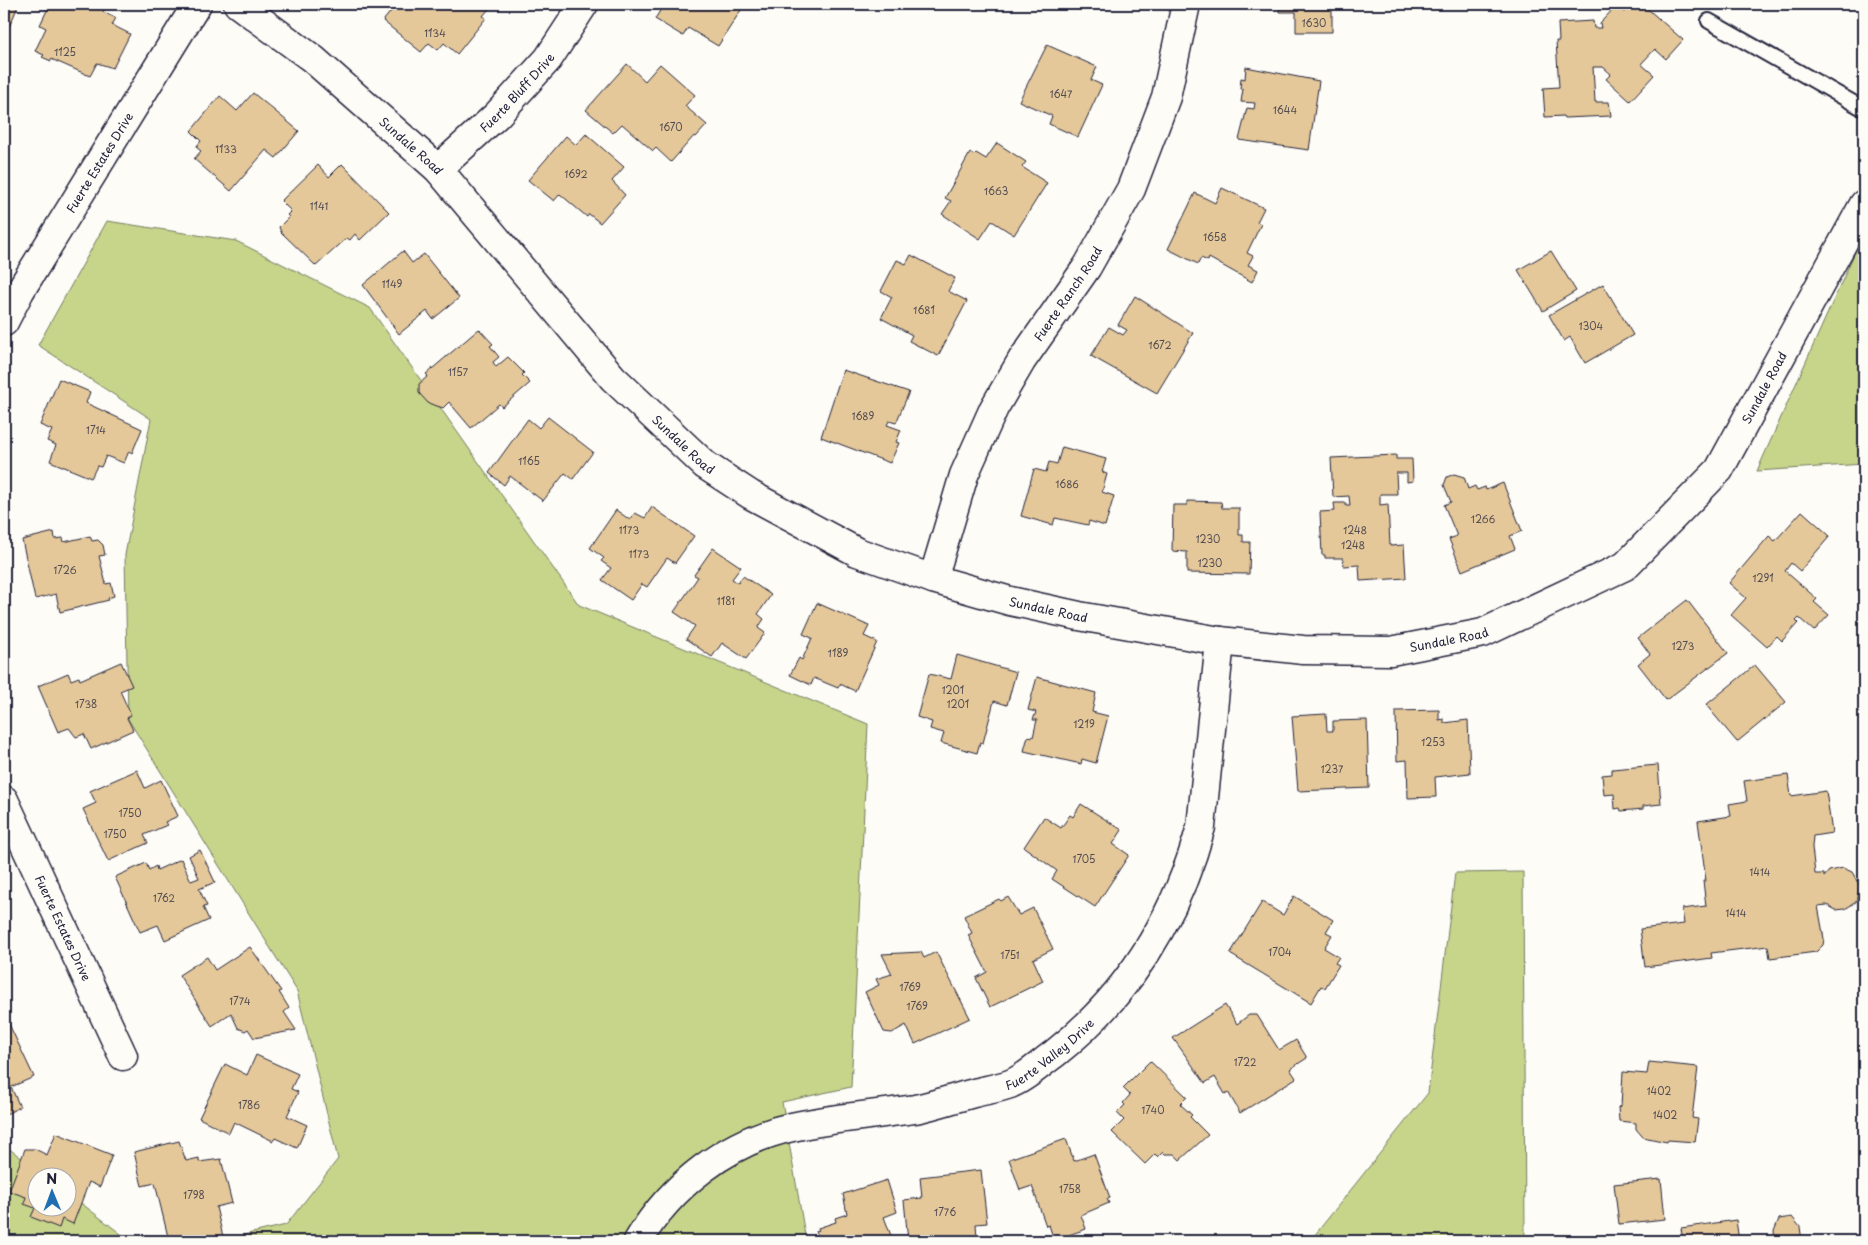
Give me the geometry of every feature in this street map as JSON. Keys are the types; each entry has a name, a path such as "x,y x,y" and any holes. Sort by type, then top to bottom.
{"street":[{"name":"Fuerte Estates Drive","path":"4,322 20,290 197,4"},
{"name":"Sundale Road","path":"238,4 313,59 438,169 613,378 705,465 751,495 857,552 933,579 1079,616 1220,640 1303,650 1391,651 1484,633 1625,566 1719,470 1864,204"},
{"name":"Fuerte Bluff Drive","path":"438,169 497,115 548,59 584,4"},
{"name":"Fuerte Ranch Road","path":"933,579 964,475 994,408 1022,360 1087,267 1131,189 1166,97 1186,4"},
{"name":"Fuerte Valley Drive","path":"638,1241 664,1205 685,1184 709,1164 735,1148 790,1127 917,1108 1012,1083 1071,1040 1100,1012 1127,981 1151,948 1171,912 1193,856 1201,827 1220,640"},
{"name":"Fuerte Estates Drive","path":"4,800 123,1056"}],"lane":[{"path":"1709,21 1864,109"}],"green space":[{"path":"107,221 236,241 370,308 579,605 868,724 851,1087 782,1102 806,1241 218,1241 286,1225 338,1159 297,991 128,719 125,555 151,419 38,345"},
{"path":"1864,232 1864,464 1757,471"},
{"path":"1523,872 1525,1241 1310,1241 1428,1093 1455,873"},
{"path":"4,1145 35,1168 28,1168 28,1218 78,1218 78,1201 130,1241 4,1241"}],"building":[{"path":"4,4 18,6 4,39"},
{"path":"50,4 107,4 103,12 116,18 112,25 130,34 113,68 97,63 90,76 42,57 44,55 35,51 46,28 40,25"},
{"path":"397,4 493,4 483,16 486,18 457,54 444,43 438,50 429,43 421,52 383,21"},
{"path":"664,4 741,4 738,8 741,10 718,46 688,28 683,36 655,19"},
{"path":"1280,4 1330,4 1330,8 1332,8 1332,32 1296,32 1296,12 1279,12"},
{"path":"1633,4 1642,4 1683,40 1666,59 1655,49 1641,64 1654,75 1630,101 1606,79 1611,74 1603,67 1593,67 1595,102 1609,102 1611,116 1545,117 1543,88 1559,87 1556,41 1559,41 1558,23 1593,21 1594,28 1601,28 1600,23 1617,5 1625,12"},
{"path":"1047,45 1097,67 1091,80 1102,85 1078,137 1049,124 1052,116 1019,101"},
{"path":"627,64 645,81 660,64 695,95 685,106 707,125 696,137 694,136 671,162 656,148 653,151 622,124 613,133 586,110"},
{"path":"1246,67 1319,81 1309,150 1239,140 1247,108 1254,109 1255,103 1241,102 1243,89 1240,89 1241,78 1245,79"},
{"path":"253,93 299,131 276,158 266,150 231,191 194,159 201,151 196,147 201,141 191,131 220,96 237,111"},
{"path":"586,134 624,167 612,181 625,195 600,223 589,214 587,217 560,194 554,201 528,180 566,136 576,145"},
{"path":"997,143 1026,162 1022,167 1047,183 1014,235 992,221 980,239 942,214 951,201 945,198 970,153 974,155 976,153 986,159"},
{"path":"342,164 389,212 360,240 355,234 350,240 347,238 316,266 281,232 279,227 289,217 287,215 291,211 281,201 318,165 329,177"},
{"path":"1222,188 1264,208 1257,222 1261,224 1247,253 1253,256 1248,265 1258,270 1252,282 1209,258 1208,261 1201,258 1198,264 1168,249 1195,193 1215,203"},
{"path":"403,251 412,263 424,254 459,298 433,319 427,311 399,334 363,285"},
{"path":"1551,251 1576,291 1543,311 1518,270"},
{"path":"911,255 955,278 948,291 967,301 938,356 909,341 912,335 881,318 892,297 881,291 897,260 906,264"},
{"path":"1603,284 1633,335 1585,363 1570,337 1564,341 1549,315"},
{"path":"1135,296 1193,333 1157,393 1091,356 1109,327 1123,335 1127,330 1118,325"},
{"path":"479,329 493,344 490,346 499,357 493,362 496,367 508,357 524,373 522,375 530,383 502,407 499,404 471,428 449,402 443,408 428,403 419,393 419,384 428,376 426,374"},
{"path":"843,370 909,392 896,423 889,421 887,425 901,430 896,442 899,443 890,463 821,437"},
{"path":"59,379 90,392 86,403 142,429 132,453 129,451 124,463 106,456 101,467 97,466 91,478 50,461 56,445 47,441 52,430 40,425"},
{"path":"548,417 593,452 573,479 565,473 543,501 510,476 504,485 489,473 528,419 539,428"},
{"path":"1062,447 1106,459 1102,472 1107,474 1102,492 1114,496 1105,526 1089,521 1088,525 1055,518 1053,525 1021,516 1034,469 1046,472 1049,462 1057,464"},
{"path":"1396,455 1396,459 1412,459 1413,481 1407,482 1407,473 1396,473 1397,494 1380,494 1380,505 1388,504 1390,546 1404,545 1406,578 1360,581 1359,565 1344,566 1343,558 1325,558 1325,555 1322,555 1320,512 1335,511 1334,503 1346,503 1346,506 1350,506 1349,496 1333,497 1331,458"},
{"path":"1454,474 1464,477 1468,489 1475,486 1477,490 1485,487 1486,490 1503,483 1522,531 1510,536 1515,549 1462,571 1449,539 1457,536 1444,505 1451,502 1444,485 1447,477"},
{"path":"1187,501 1221,502 1222,508 1239,508 1239,535 1243,535 1243,542 1250,542 1249,574 1187,573 1187,552 1172,551 1173,505 1187,505"},
{"path":"652,507 694,536 675,563 667,558 647,587 642,584 631,600 602,580 611,568 601,561 604,558 590,548 616,510 630,520 635,513 645,518"},
{"path":"1802,511 1830,536 1800,571 1791,563 1785,571 1817,599 1814,602 1829,615 1814,631 1799,618 1796,621 1798,623 1782,641 1777,636 1767,647 1731,615 1746,598 1729,583 1769,536 1775,541"},
{"path":"54,532 55,539 63,538 64,542 90,536 92,541 98,540 103,545 105,555 99,556 106,584 111,583 114,596 108,598 109,600 60,612 56,594 35,599 22,540"},
{"path":"713,548 741,567 732,579 738,583 743,576 771,595 758,614 764,619 758,628 765,633 746,659 722,643 712,657 686,639 695,626 674,612 698,577 694,575"},
{"path":"1687,600 1728,653 1666,700 1638,664 1650,654 1638,638"},
{"path":"817,603 869,626 864,636 877,642 855,691 840,684 838,688 814,678 811,685 790,675 799,658 802,660 812,638 803,634"},
{"path":"957,655 1016,672 1007,705 994,701 983,743 980,742 977,753 941,743 944,733 930,729 932,722 917,717 929,674 951,679"},
{"path":"121,662 132,686 120,691 131,715 127,718 133,730 91,749 84,734 76,737 69,728 58,732 38,686 68,673 71,680 79,677 80,680"},
{"path":"1755,665 1786,702 1737,742 1706,705"},
{"path":"1037,677 1096,693 1092,712 1108,716 1096,763 1082,759 1081,764 1024,751 1028,736 1033,737 1037,720 1033,720 1036,712 1028,710"},
{"path":"1439,710 1439,720 1444,719 1444,723 1468,720 1470,773 1435,777 1436,797 1408,798 1407,760 1397,761 1396,711"},
{"path":"1326,714 1327,731 1333,731 1333,721 1367,720 1369,788 1298,791 1292,716"},
{"path":"1658,765 1661,804 1643,806 1643,809 1621,811 1620,808 1615,809 1614,794 1604,795 1602,775 1612,774 1612,769"},
{"path":"137,770 145,788 161,780 178,816 165,822 167,825 144,835 148,843 108,861 83,809 96,803 90,791"},
{"path":"1788,775 1791,796 1826,791 1832,833 1813,836 1812,847 1815,874 1824,874 1824,877 1829,871 1843,868 1852,872 1860,886 1856,902 1845,909 1836,910 1827,905 1818,906 1824,939 1823,945 1816,952 1770,958 1768,946 1711,953 1712,958 1645,967 1640,929 1684,924 1682,909 1706,906 1703,881 1706,881 1698,821 1731,816 1729,804 1747,801 1744,781"},
{"path":"1081,804 1122,830 1113,844 1129,855 1095,907 1052,879 1057,871 1024,847 1044,817 1061,828 1070,815 1073,817"},
{"path":"200,850 215,882 199,889 207,906 203,907 209,920 165,940 158,925 140,932 115,877 146,863 149,870 156,866 157,870 181,859 191,881 199,878 189,856"},
{"path":"1294,896 1333,920 1326,932 1332,935 1324,948 1339,957 1335,963 1339,965 1325,988 1321,986 1311,1003 1230,954 1262,902 1283,915"},
{"path":"1008,897 1019,915 1033,908 1053,949 1033,959 1043,981 990,1007 976,978 987,972 968,935 972,933 964,916 999,899 1001,901"},
{"path":"250,947 281,991 279,992 289,1008 284,1012 296,1030 254,1038 248,1029 245,1031 238,1028 231,1013 212,1026 179,975 207,957 215,970"},
{"path":"921,952 924,958 936,952 970,1018 915,1044 906,1025 892,1033 884,1032 865,992 879,985 876,979 892,974 882,954"},
{"path":"1225,1005 1237,1024 1249,1015 1257,1015 1279,1050 1296,1040 1307,1058 1290,1069 1296,1078 1240,1113 1228,1092 1225,1094 1215,1077 1205,1083 1173,1038"},
{"path":"8,1022 34,1077 11,1087 20,1107 4,1115 4,1024"},
{"path":"256,1055 298,1074 291,1089 298,1092 287,1116 307,1125 297,1148 275,1138 273,1141 234,1122 229,1133 199,1118 225,1064 247,1075"},
{"path":"1150,1061 1187,1097 1180,1104 1192,1115 1190,1117 1208,1135 1180,1160 1174,1154 1165,1154 1163,1152 1158,1157 1155,1154 1145,1164 1112,1132 1124,1120 1117,1113 1125,1105 1123,1103 1130,1095 1123,1088"},
{"path":"1649,1062 1698,1067 1692,1118 1698,1119 1695,1142 1668,1140 1667,1142 1643,1137 1636,1129 1636,1123 1619,1121 1618,1107 1621,1106 1623,1072 1647,1074"},
{"path":"56,1133 112,1155 100,1187 89,1182 78,1211 78,1168 28,1168 28,1205 24,1204 26,1197 9,1191 25,1149 35,1149 47,1155"},
{"path":"1066,1139 1074,1161 1094,1154 1110,1198 1107,1199 1109,1203 1081,1215 1086,1229 1054,1240 1049,1225 1046,1226 1032,1186 1020,1190 1009,1159"},
{"path":"179,1141 186,1161 199,1158 199,1162 221,1159 232,1203 216,1207 224,1241 169,1241 155,1183 142,1186 134,1152"},
{"path":"981,1170 987,1223 976,1224 977,1238 957,1241 908,1241 904,1200 922,1198 920,1177"},
{"path":"1661,1179 1665,1219 1619,1224 1614,1184"},
{"path":"887,1180 897,1212 884,1217 893,1241 819,1241 816,1231 819,1230 818,1228 836,1222 835,1218 847,1214 843,1194"},
{"path":"1792,1217 1800,1227 1802,1241 1775,1241 1774,1231 1779,1219"},
{"path":"34,1218 75,1218 73,1224 62,1219 59,1228"},
{"path":"1736,1220 1739,1241 1683,1241 1681,1228"}]}
